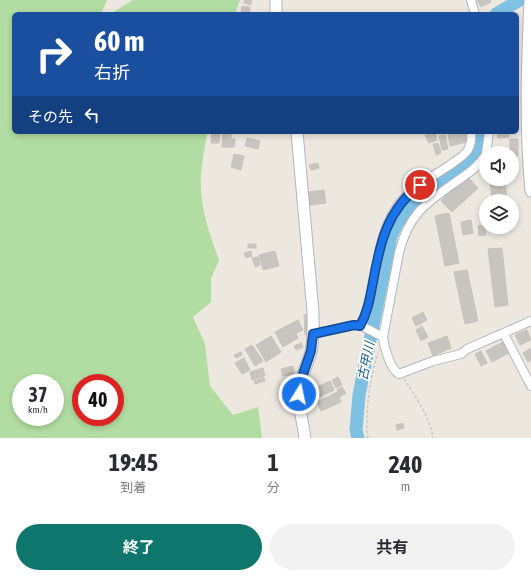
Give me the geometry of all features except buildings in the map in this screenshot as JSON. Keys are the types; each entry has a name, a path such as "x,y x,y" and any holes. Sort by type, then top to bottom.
{"street":[{"path":"276,0 276,12"},
{"path":"471,0 474,12"},
{"path":"530,3 527,134 531,191"},
{"path":"297,134 313,312 311,351 301,380 299,394 305,438"},
{"path":"363,327 377,258 392,216 400,203 413,190 461,157 468,150 471,143 471,134"},
{"path":"487,146 489,134"},
{"path":"479,164 418,211 409,225 402,240 382,339 395,372 398,374 433,361 461,354 467,349 531,321"},
{"path":"313,334 354,325 363,327 382,339"},
{"path":"504,334 531,386"}],"path":[{"path":"368,438 366,430 368,406 376,360 382,339"},
{"path":"401,373 421,405 429,423 433,438"}],"green space":[{"path":"0,0 107,0 102,12 12,12 12,134 207,134 201,175 203,208 208,229 219,260 211,279 211,302 193,317 205,344 210,386 233,415 258,407 262,438 0,438"},
{"path":"133,0 240,0 236,12 113,12"}],"waterway":[{"name":"古甲川","path":"499,12 520,0"},
{"name":"古甲川","path":"358,438 356,430 359,395 391,236 397,224 412,202 469,160 479,148 482,134"}],"route":[{"path":"299,394 301,380 311,351 313,334 354,325 360,326 368,307 377,258 392,216 400,203 420,185"}]}
